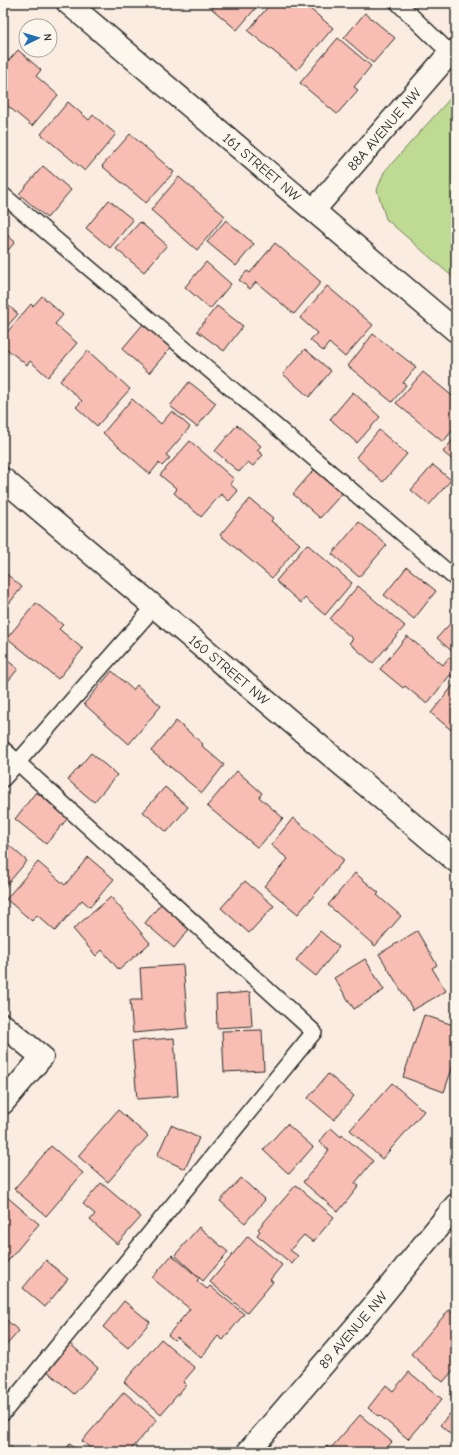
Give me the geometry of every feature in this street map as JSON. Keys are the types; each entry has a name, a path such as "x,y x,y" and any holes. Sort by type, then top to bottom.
{"street":[{"name":"161 STREET NW","path":"68,3 456,331"},
{"name":"88A AVENUE NW","path":"314,210 453,52"},
{"name":"160 STREET NW","path":"3,479 456,861"},
{"path":"3,1025 42,1057 3,1103"},
{"name":"89 AVENUE NW","path":"248,1452 376,1303 456,1206"}],"lane":[{"path":"398,3 453,52"},
{"path":"3,195 456,579"},
{"path":"3,779 155,606"},
{"path":"3,749 18,761 314,1032 3,1413"}],"green space":[{"path":"456,92 456,280 386,219 377,190 384,172"}],"building":[{"path":"216,3 260,3 237,30 212,9"},
{"path":"271,3 303,3 333,28 297,70 248,31"},
{"path":"365,13 395,38 373,63 344,38"},
{"path":"338,38 371,66 354,87 358,90 337,114 300,83"},
{"path":"18,50 18,58 27,58 41,70 36,76 58,95 32,126 3,102 3,67"},
{"path":"68,102 89,120 93,115 116,134 85,171 41,134"},
{"path":"130,134 174,172 146,203 102,166"},
{"path":"43,166 71,190 47,218 19,194"},
{"path":"179,177 225,216 197,250 151,210"},
{"path":"109,200 133,220 110,248 86,228"},
{"path":"226,220 254,244 236,266 207,242"},
{"path":"140,222 167,245 144,272 116,249"},
{"path":"3,231 15,242 3,256"},
{"path":"275,243 321,282 294,314 256,282 250,289 239,280 247,271 250,273"},
{"path":"206,262 231,284 210,309 185,287"},
{"path":"327,286 373,325 345,357 329,343 323,351 310,340 317,333 300,318"},
{"path":"42,296 63,315 55,324 77,343 48,377 30,361 27,365 3,346 3,337 31,304 33,306"},
{"path":"3,301 18,314 3,331"},
{"path":"217,306 243,326 224,351 197,331"},
{"path":"145,322 172,346 149,373 122,349"},
{"path":"373,334 416,367 403,383 406,385 392,402 348,366"},
{"path":"305,349 331,371 309,397 283,374"},
{"path":"88,351 130,389 97,426 76,407 82,401 60,381"},
{"path":"423,372 456,399 456,426 443,442 396,403"},
{"path":"189,382 216,403 197,427 170,406"},
{"path":"353,392 380,417 357,443 330,419"},
{"path":"132,399 161,424 172,411 190,427 166,455 170,458 162,466 159,463 150,474 103,433"},
{"path":"237,425 261,446 257,450 263,455 253,466 248,462 239,472 215,451"},
{"path":"379,430 407,454 383,482 356,457"},
{"path":"456,436 456,463 443,452"},
{"path":"190,441 234,479 230,484 238,491 229,501 221,494 201,517 174,493 177,489 160,475"},
{"path":"319,464 346,489 320,518 293,494"},
{"path":"433,465 451,480 429,505 411,490"},
{"path":"250,499 273,518 271,521 300,544 272,578 220,535"},
{"path":"359,522 387,545 359,577 332,554"},
{"path":"307,544 352,583 325,615 305,598 301,603 276,581"},
{"path":"407,567 436,591 414,619 384,595"},
{"path":"3,571 22,587 3,611"},
{"path":"358,586 405,626 373,663 349,643 353,639 330,619"},
{"path":"36,603 63,625 59,629 83,649 58,679 7,638"},
{"path":"456,617 456,655 437,638"},
{"path":"407,636 443,665 449,657 456,663 456,671 452,677 450,675 427,704 405,686 403,688 380,669"},
{"path":"3,657 18,669 3,687"},
{"path":"112,671 133,690 137,685 161,706 129,744 84,704"},
{"path":"456,682 456,734 431,713"},
{"path":"176,721 203,744 202,746 224,765 202,793 151,751"},
{"path":"91,753 117,775 94,802 68,780"},
{"path":"237,771 262,793 259,797 283,818 258,848 207,806"},
{"path":"165,787 188,807 167,832 143,812"},
{"path":"36,792 68,818 46,844 15,819"},
{"path":"293,818 344,860 298,914 264,886 288,859 271,845"},
{"path":"3,840 27,861 3,889"},
{"path":"88,857 114,879 90,907 82,900 55,931 37,915 32,921 6,899 38,862 65,885"},
{"path":"355,873 379,893 377,895 401,916 375,946 328,905"},
{"path":"245,881 274,906 249,933 221,908"},
{"path":"111,897 150,943 119,970 102,950 96,956 73,929"},
{"path":"165,899 190,928 174,948 145,923"},
{"path":"320,931 339,947 316,976 296,960"},
{"path":"417,931 437,965 432,968 446,991 413,1010 379,954"},
{"path":"365,959 384,990 354,1009 334,978"},
{"path":"183,965 188,1028 133,1033 130,1000 142,1000 140,968"},
{"path":"250,992 252,1026 217,1028 216,995"},
{"path":"424,1015 456,1026 456,1057 444,1092 403,1077"},
{"path":"262,1030 264,1070 224,1072 222,1031"},
{"path":"174,1038 178,1096 137,1099 132,1041"},
{"path":"328,1074 354,1096 334,1120 308,1098"},
{"path":"392,1083 424,1111 382,1159 350,1130"},
{"path":"118,1110 148,1136 108,1182 78,1156"},
{"path":"287,1124 313,1147 289,1174 263,1150"},
{"path":"171,1125 199,1138 185,1169 157,1156"},
{"path":"331,1128 341,1137 342,1135 373,1161 355,1183 359,1186 338,1212 303,1182 329,1150 319,1142"},
{"path":"51,1146 83,1173 46,1216 14,1189"},
{"path":"241,1178 265,1200 245,1223 220,1201"},
{"path":"101,1183 141,1217 117,1244 90,1220 95,1214 83,1204"},
{"path":"296,1185 334,1217 313,1242 304,1235 290,1250 298,1256 292,1264 257,1235 260,1231 258,1229"},
{"path":"7,1197 39,1224 3,1267 3,1202"},
{"path":"199,1227 228,1252 203,1281 175,1255"},
{"path":"248,1236 282,1265 270,1280 273,1282 247,1313 210,1282"},
{"path":"172,1255 199,1278 197,1281 207,1289 210,1286 244,1314 223,1340 218,1336 201,1358 177,1337 174,1340 168,1335 190,1309 152,1278"},
{"path":"46,1260 68,1279 45,1307 23,1288"},
{"path":"124,1301 150,1322 128,1348 103,1327"},
{"path":"449,1310 456,1317 456,1367 443,1382 411,1354"},
{"path":"3,1317 19,1331 3,1349"},
{"path":"161,1339 195,1368 183,1382 186,1385 161,1414 124,1382"},
{"path":"70,1344 98,1368 74,1394 47,1371"},
{"path":"409,1372 442,1399 408,1439 379,1415 378,1416 368,1408 386,1385 393,1391"},
{"path":"456,1386 456,1400 449,1394"},
{"path":"124,1392 157,1420 129,1452 95,1452 82,1441"},
{"path":"456,1407 456,1439 440,1425"},
{"path":"360,1415 392,1442 383,1452 322,1452 327,1446 330,1449"},
{"path":"70,1444 79,1452 63,1452"},
{"path":"9,1445 17,1452 3,1452"}]}
